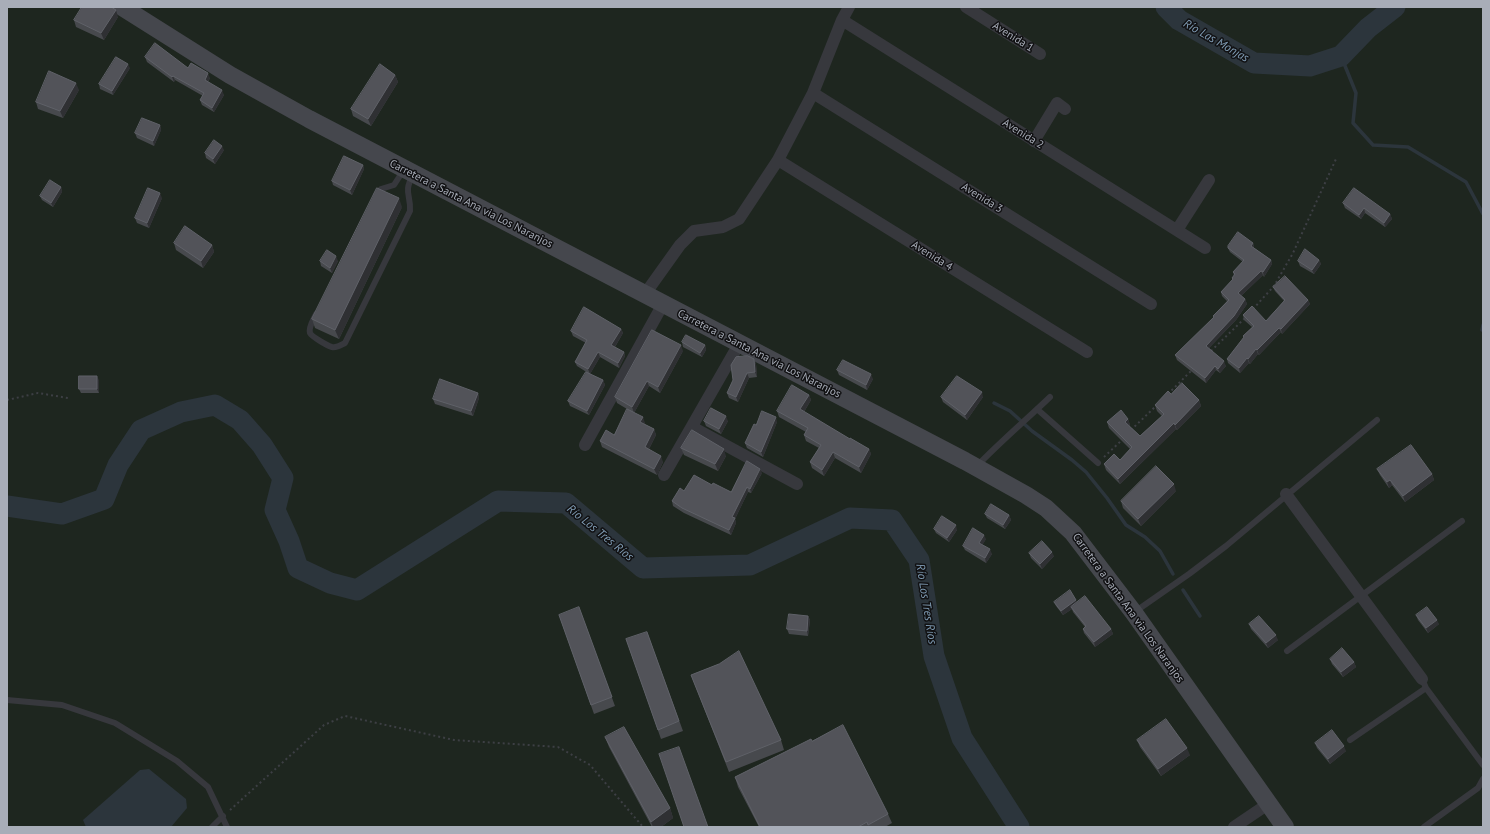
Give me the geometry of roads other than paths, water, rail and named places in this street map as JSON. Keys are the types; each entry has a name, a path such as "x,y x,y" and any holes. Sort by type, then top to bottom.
{"main road":[{"name":"Carretera a Santa Ana via Los Naranjos","path":"122,7 230,74 408,172 976,467 1046,508 1073,534 1134,613 1285,827"}],"street":[{"path":"645,294 680,245 694,230 723,227 739,219 778,160 813,93 842,20 849,7"},
{"name":"Avenida 1","path":"966,7 1026,52 1040,54"},
{"name":"Avenida 2","path":"842,20 1205,248"},
{"name":"Avenida 3","path":"813,93 1151,304"},
{"path":"1034,141 1061,106"},
{"name":"Avenida 4","path":"778,160 1086,352"},
{"path":"1177,230 1209,180"},
{"path":"585,445 664,304"},
{"path":"664,475 739,344"},
{"path":"692,427 796,484"},
{"path":"1286,494 1424,684"},
{"path":"1234,827 1268,804"}],"lane":[{"path":"373,200 380,189 394,185 408,172"},
{"path":"319,308 310,327 310,333 314,337 332,347 338,347 345,343 410,211 407,190 408,172"},
{"path":"976,467 1000,442 1050,397"},
{"path":"1037,409 1098,463"},
{"path":"1134,613 1220,551 1286,494 1377,420"},
{"path":"1287,651 1360,595 1462,521"},
{"path":"1350,740 1424,684 1483,764"},
{"path":"7,700 62,705 115,722 177,761 208,787 227,827"},
{"path":"1424,827 1478,788 1483,779"},
{"path":"212,827 223,816"}],"waterway":[{"name":"Río Las Monjas","path":"1166,7 1179,20 1254,63 1310,66 1341,56 1368,28 1395,7"},
{"path":"1341,56 1356,93 1353,123 1373,145 1408,147 1466,182 1483,214"},
{"path":"1483,325 1483,330"},
{"path":"994,403 1010,411 1032,431 1086,472 1126,525 1145,537 1160,551 1173,574"},
{"name":"Río Los Tres Ríos","path":"7,506 62,514 104,499 118,465 141,430 181,412 215,405 240,420 262,445 283,478 275,510 289,541 298,568 330,583 357,590 498,501 566,503 643,568 750,565 850,518 892,520 919,560 934,656 962,738 1019,827"},
{"path":"1183,590 1200,616"}]}
